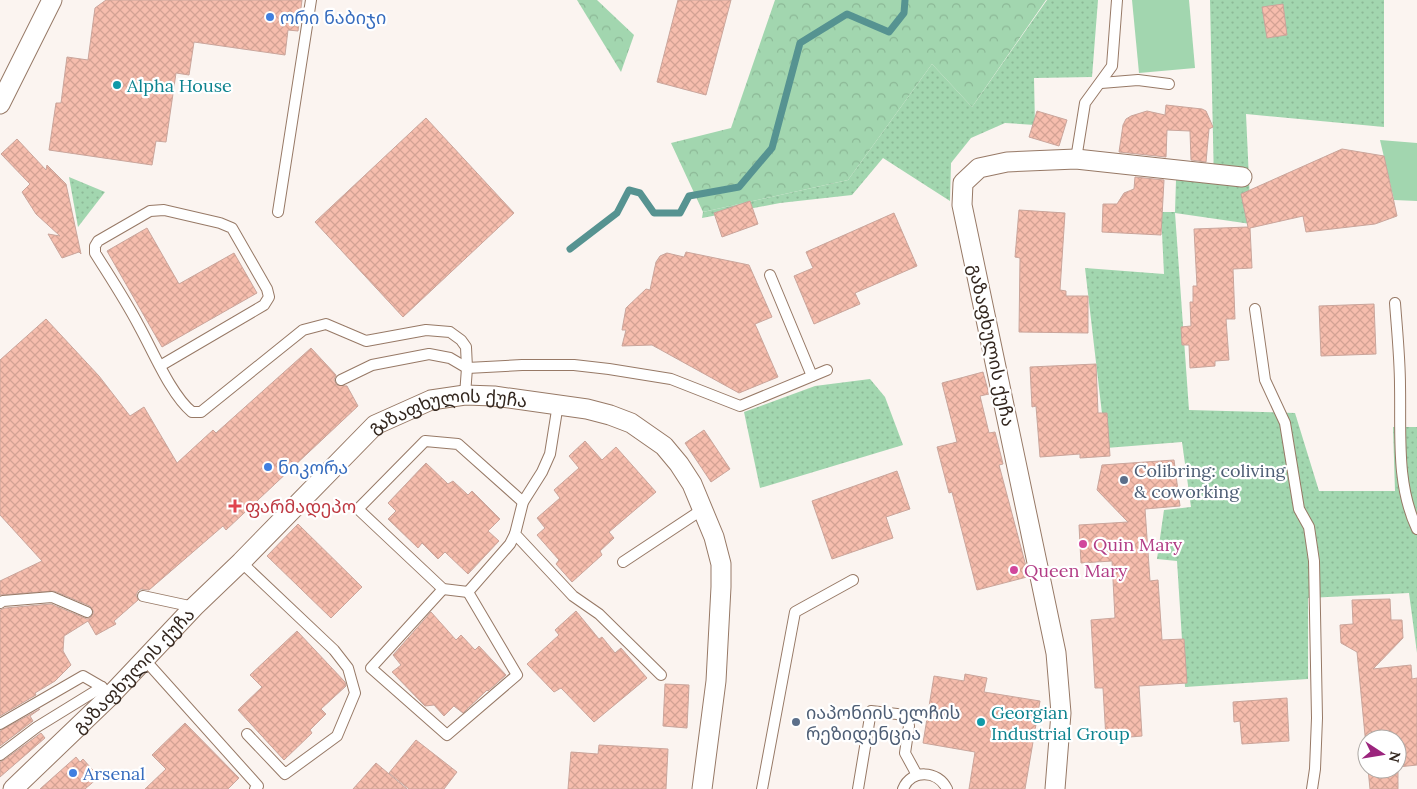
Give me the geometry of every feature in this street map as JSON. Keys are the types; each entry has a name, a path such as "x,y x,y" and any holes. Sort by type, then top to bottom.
{"street":[{"path":"0,104 52,0"},
{"name":"გაზაფხულის ქუჩა","path":"1055,789 1061,713 1056,653 962,205 963,183 979,168 1006,162 1076,159 1242,177"},
{"name":"გაზაფხულის ქუჩა","path":"15,789 106,692 145,660 194,607 241,562 375,425 432,400 465,395 558,404 610,415 631,423 664,446 692,484 714,537 721,564 716,681 702,789"}],"lane":[{"path":"278,212 311,0"},
{"path":"1076,159 1085,103 1112,66 1117,0"},
{"path":"1101,82 1138,80 1168,84"},
{"path":"160,366 264,305 269,297 267,288 232,228 220,223 164,210 150,211 98,241 95,246 96,253 139,325 160,366 184,406 192,412 201,412 303,330 326,324 366,341 426,330 450,332 466,347 465,395"},
{"path":"770,275 812,376"},
{"path":"1395,302 1400,385 1401,468 1409,510 1417,529"},
{"path":"1255,309 1265,380 1285,423 1299,509 1309,527 1314,561 1317,718 1315,769 1312,789"},
{"path":"341,380 372,365 429,354 450,358 467,368 574,365 671,379 740,406 827,370"},
{"path":"468,592 510,544 515,534 523,502 542,472 550,454 558,404"},
{"path":"443,588 371,668 447,735 518,675 468,592 443,588 358,508 425,441 458,444 523,502"},
{"path":"622,562 703,509"},
{"path":"515,534 573,596 599,614 661,675"},
{"path":"241,562 334,650 348,668 355,693 337,736 285,774 247,734"},
{"path":"762,789 795,612 853,580"},
{"path":"143,596 194,607"},
{"path":"0,603 3,601 52,597 87,612"},
{"path":"145,660 258,786 255,789"},
{"path":"0,724 83,676 106,692 37,727 0,755"},
{"path":"858,789 871,711 907,717 909,726 905,753 917,775"},
{"path":"903,789 910,779 917,775 925,774 933,775 947,789"}],"green space":[{"path":"577,0 597,0 634,35 621,72"},
{"path":"775,0 1046,0 972,107 932,64 848,180 703,212 671,143 731,128"},
{"path":"1047,0 1098,0 1092,77 1034,78 1035,125 1005,123 971,138 951,163 950,201 883,158 852,195 780,203 702,218 703,212 848,180 932,64 972,107"},
{"path":"1132,0 1189,0 1195,68 1139,73"},
{"path":"1210,0 1384,0 1384,127 1246,114 1251,224 1175,213 1189,410 1295,413 1319,491 1395,491 1393,427 1417,427 1417,653 1409,593 1308,598 1308,679 1185,687 1177,561 1157,559 1164,510 1191,507 1182,442 1106,448 1085,268 1164,274 1161,212 1175,212 1176,180 1214,183"},
{"path":"1380,140 1417,143 1417,201 1394,200"},
{"path":"69,177 105,192 78,227"},
{"path":"870,379 885,397 903,445 760,488 744,412 815,386"}],"building":[{"name":"Alpha House","path":"106,0 302,0 298,31 288,30 285,55 194,42 189,75 176,73 166,142 156,141 152,165 49,150 56,103 61,103 67,57 88,60 95,8"},
{"path":"678,0 731,0 706,95 657,82"},
{"path":"1283,4 1287,35 1267,38 1262,7"},
{"path":"1166,105 1206,111 1213,127 1209,129 1206,162 1191,160 1190,131 1167,130 1166,157 1119,152 1123,125 1126,119 1147,111 1165,115"},
{"path":"1037,111 1067,120 1059,146 1029,137"},
{"path":"426,118 514,213 403,317 315,222"},
{"path":"17,139 46,170 47,165 66,184 81,254 79,252 62,258 48,234 60,236 36,214 22,192 30,184 1,154"},
{"path":"1342,149 1384,156 1397,216 1375,224 1306,232 1303,216 1250,228 1252,268 1233,269 1235,319 1226,319 1229,360 1215,361 1215,366 1190,368 1189,345 1182,345 1181,327 1191,326 1190,302 1193,302 1193,286 1197,286 1194,229 1248,227 1241,194"},
{"path":"1135,177 1164,180 1161,235 1102,232 1103,204 1117,204 1124,193 1134,189"},
{"path":"750,201 758,224 722,237 714,213"},
{"path":"1019,210 1065,213 1060,290 1066,291 1066,296 1088,296 1088,333 1019,332 1020,258 1015,257"},
{"path":"894,213 917,266 855,293 860,304 814,324 794,276 813,268 806,252"},
{"path":"147,228 179,284 234,253 257,293 162,347 107,251"},
{"path":"686,252 749,265 772,317 755,324 778,377 739,393 652,345 622,346 626,330 622,330 626,308 646,289 650,290 656,262 660,256 667,253 684,257"},
{"path":"1374,304 1376,354 1321,356 1319,306"},
{"path":"46,319 99,376 130,416 144,407 177,463 213,430 216,433 311,348 336,375 334,380 337,385 347,386 358,406 226,530 223,526 149,590 141,589 138,591 136,595 138,600 114,621 116,624 96,635 88,621 64,636 63,651 71,665 55,681 35,693 36,695 0,716 0,610 51,604 87,619 94,612 90,606 54,591 0,595 0,581 42,561 0,515 0,360"},
{"path":"1096,364 1098,413 1107,413 1110,456 1080,458 1080,454 1040,457 1036,406 1032,407 1030,367"},
{"path":"983,372 989,394 980,396 989,433 995,432 1003,464 999,465 1027,570 1025,570 1027,577 977,590 952,492 949,493 937,447 957,442 942,383"},
{"path":"704,430 730,469 711,482 685,443"},
{"path":"585,441 602,460 616,447 656,492 609,532 614,538 600,551 602,555 572,582 556,564 559,560 537,535 545,528 537,518 560,498 554,490 579,468 569,456"},
{"path":"1174,460 1180,506 1145,509 1150,581 1158,580 1162,640 1184,639 1187,683 1139,686 1142,736 1106,739 1103,688 1095,688 1091,620 1115,618 1112,561 1081,563 1079,525 1128,522 1097,490 1102,465"},
{"path":"426,463 448,484 453,481 468,495 472,491 500,519 488,531 499,541 468,574 445,552 438,559 422,543 418,548 388,519 396,511 388,503"},
{"path":"897,471 910,509 886,517 893,538 832,559 812,501"},
{"path":"298,524 362,587 331,618 267,556"},
{"path":"1390,599 1391,620 1402,620 1403,638 1373,669 1411,665 1412,679 1417,678 1417,765 1407,766 1407,729 1364,729 1357,652 1341,643 1340,625 1353,624 1352,600"},
{"path":"576,611 599,639 602,637 615,653 621,648 647,678 594,722 561,688 554,692 527,664 559,635 555,630"},
{"path":"431,612 456,640 461,635 475,650 479,646 506,675 463,713 454,706 444,716 434,705 425,706 392,672 401,665 393,655"},
{"path":"297,631 345,682 346,686 321,709 326,714 310,730 312,733 284,760 238,710 262,687 250,675"},
{"name":"Georgian Industrial Group","path":"965,674 987,678 984,692 1040,701 1025,789 969,789 975,752 923,743 934,676 964,681"},
{"path":"665,684 689,685 687,728 663,726"},
{"path":"1287,698 1289,741 1242,744 1240,721 1234,722 1233,702"},
{"path":"40,709 30,716 33,721 0,746 0,731"},
{"path":"185,723 239,778 228,789 145,789 166,769 152,755"},
{"path":"41,733 45,738 0,777 0,762"},
{"path":"416,740 457,772 444,789 409,789 389,773"},
{"path":"599,745 668,749 666,789 568,789 571,752 598,754"},
{"path":"76,757 80,762 83,759 99,777 85,789 40,789"},
{"path":"376,763 407,789 353,789"},
{"path":"1369,779 1398,779 1398,789 1370,789"}],"waterway":[{"path":"570,249 617,213 629,190 640,193 654,213 680,213 689,196 739,187 772,148 800,43 847,14 889,32 904,13 905,0"}],"place":[{"name":"ორი ნაბიჯი","path":"270,17"},
{"name":"Alpha House","path":"117,85"},
{"name":"ნიკორა","path":"268,467"},
{"name":"Colibring: coliving & coworking","path":"1124,480"},
{"name":"ფარმადეპო","path":"235,506"},
{"name":"Quin Mary","path":"1083,544"},
{"name":"Queen Mary","path":"1014,570"},
{"name":"იაპონიის ელჩის რეზიდენცია","path":"796,722"},
{"name":"Georgian Industrial Group","path":"981,722"},
{"name":"Arsenal","path":"73,773"}]}
